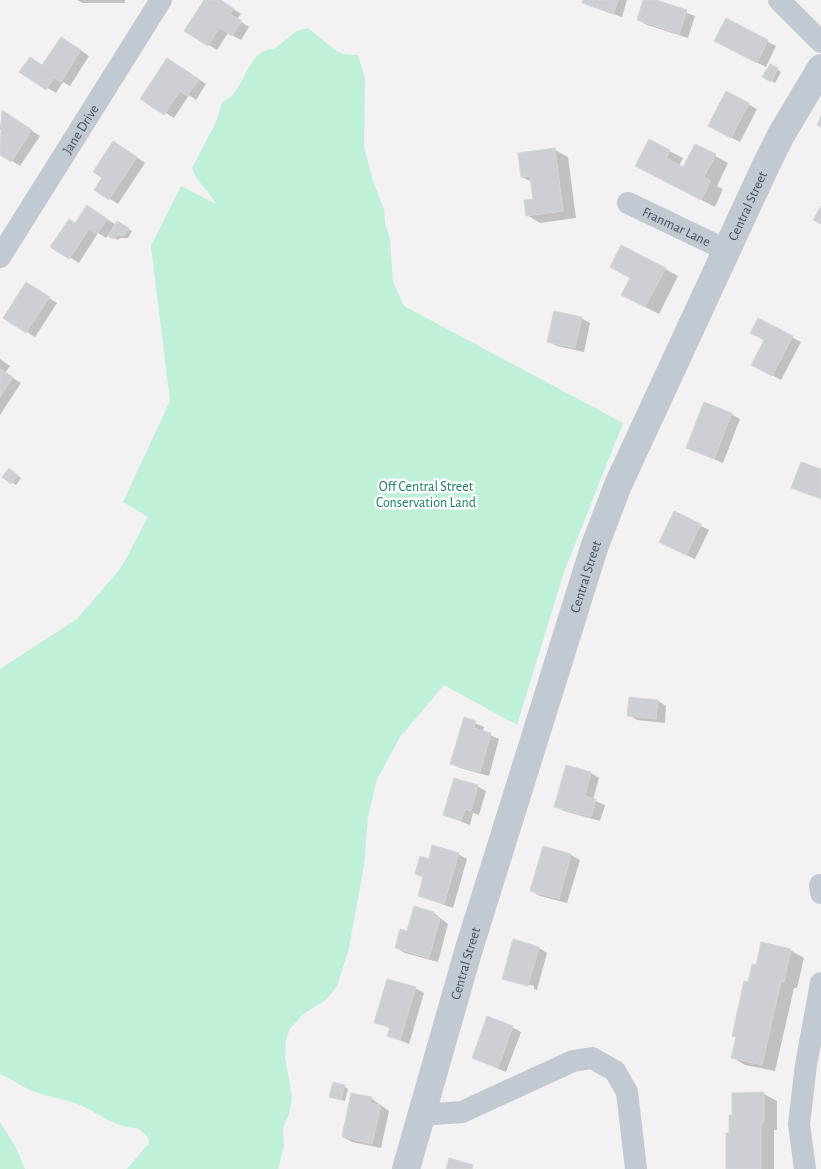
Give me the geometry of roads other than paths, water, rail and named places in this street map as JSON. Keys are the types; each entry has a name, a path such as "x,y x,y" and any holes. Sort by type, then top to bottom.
{"street":[{"name":"Jane Drive","path":"0,258 161,0"},
{"path":"779,0 821,42"},
{"name":"Central Street","path":"406,1169 468,952 594,548 618,485 726,250 781,135 821,68"},
{"name":"Franmar Lane","path":"628,202 726,250"},
{"path":"805,1169 799,1124 806,1065 821,983"},
{"path":"421,1114 462,1112 573,1061 592,1058 615,1071 628,1092 636,1169"}],"park label":[{"name":"Off Central Street Conservation Land","path":"426,494"}]}
